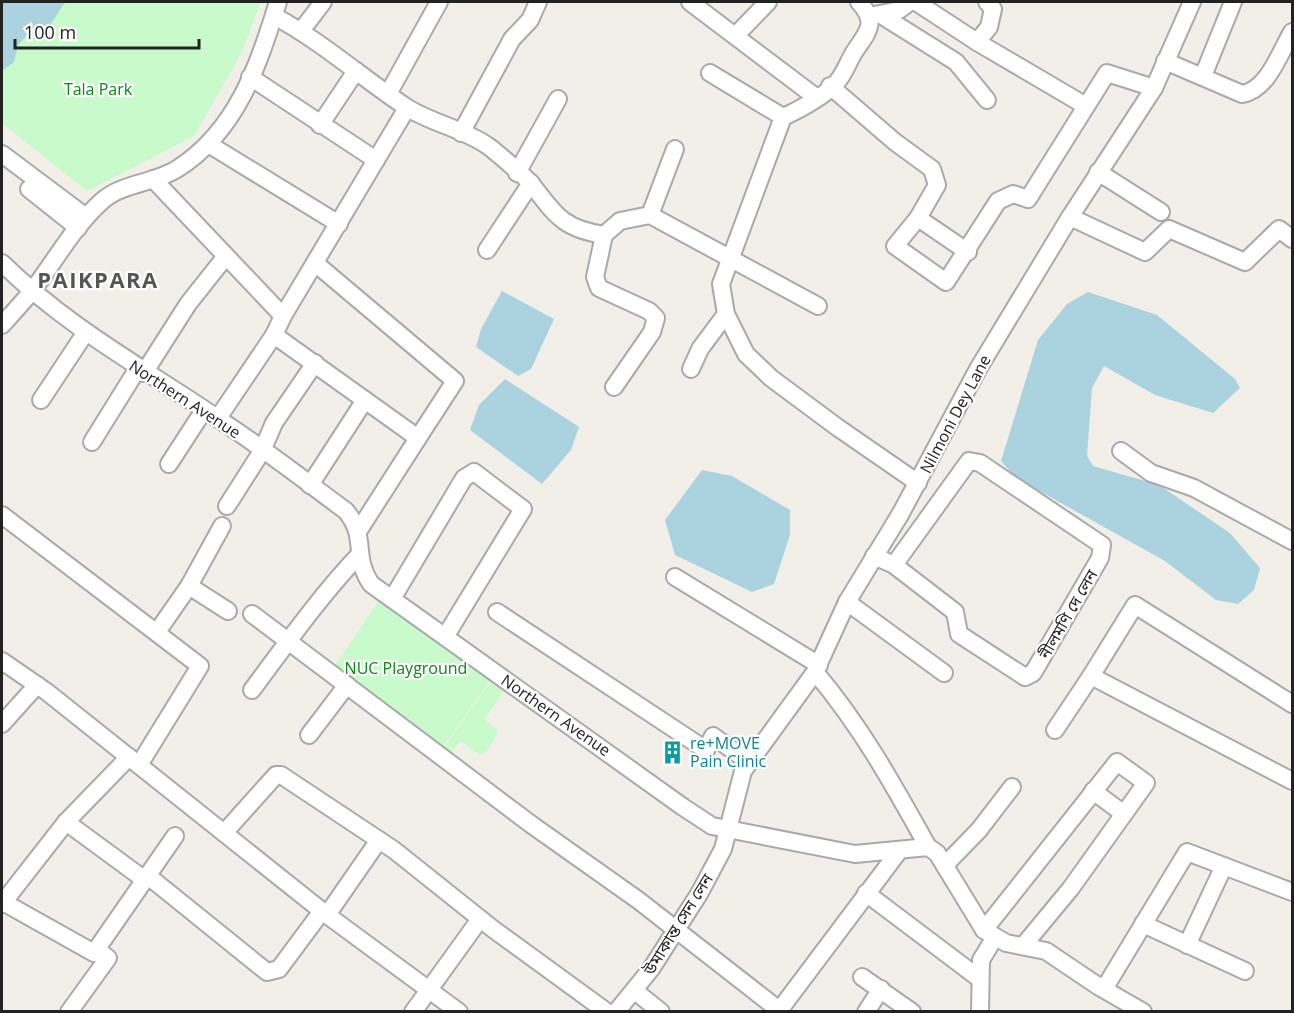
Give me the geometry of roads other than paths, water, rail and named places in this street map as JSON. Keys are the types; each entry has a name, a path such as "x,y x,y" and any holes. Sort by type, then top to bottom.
{"street":[{"path":"302,31 323,2"},
{"path":"388,94 439,2"},
{"path":"461,133 512,39 530,20 538,2"},
{"path":"690,2 736,34 817,98"},
{"path":"736,34 768,2"},
{"path":"870,11 899,10 910,2"},
{"path":"916,2 977,42 1086,106"},
{"path":"977,42 989,27 993,9 987,2"},
{"name":"Nilmoni Dey Lane","path":"727,829 743,771 817,668 847,602 918,483 978,369 1098,172 1154,88 1192,2"},
{"path":"1203,76 1233,2"},
{"path":"2,325 31,292 82,222 104,199 131,183 153,179 175,170 210,145 235,112 276,9 302,31 407,108 488,146 531,183 545,204 562,221 580,232 604,235"},
{"path":"870,11 868,35 855,51 836,85 799,110 783,117 721,284 726,314 746,354 771,378 918,483"},
{"path":"870,11 956,62 987,100"},
{"path":"1165,61 1242,94 1252,92 1261,85 1293,32"},
{"path":"320,125 356,71"},
{"path":"710,73 783,117"},
{"path":"830,87 895,142 932,169 937,185 918,218 895,246 946,282 968,252 998,201 1013,194 1028,199 1107,73 1154,88"},
{"path":"250,77 376,160"},
{"path":"517,173 558,99"},
{"path":"169,464 274,335 407,108"},
{"path":"210,145 339,224"},
{"path":"650,215 675,149"},
{"path":"2,154 82,222"},
{"path":"2,166 82,222"},
{"path":"1098,172 1161,212"},
{"path":"153,179 284,316"},
{"path":"487,250 531,183"},
{"path":"614,387 652,332 656,318 649,311 599,288 595,277 604,235 620,221 650,215 818,306"},
{"path":"1070,217 1145,252 1169,229 1245,262 1280,230 1293,239"},
{"path":"918,218 968,252"},
{"path":"92,442 188,304 226,256"},
{"name":"Northern Avenue","path":"2,263 31,292 86,332 211,414 346,511 359,530 361,570 371,584 682,807 712,826 855,854 928,847"},
{"path":"315,263 455,381 359,530"},
{"path":"691,369 700,350 726,314"},
{"path":"41,400 86,332"},
{"path":"274,335 418,438"},
{"path":"227,506 262,451 274,423 315,363"},
{"path":"310,485 365,400"},
{"path":"1121,451 1151,473 1194,488 1293,541"},
{"name":"নীলমণি দে লেন","path":"874,556 894,565 956,612 959,633 1025,677 1034,673 1058,632 1100,558 1102,545 980,463 969,461 894,565"},
{"path":"392,599 464,478 474,472 523,508 445,636"},
{"path":"2,515 200,666 134,761 66,822 2,903 94,953 175,836"},
{"path":"157,632 189,586 222,526"},
{"path":"252,690 334,580 360,554"},
{"path":"675,577 817,668 883,765 928,847 937,853 989,933 1023,946 1046,951 1104,989 1143,1011"},
{"path":"189,586 228,611"},
{"path":"847,602 944,673"},
{"path":"1055,730 1135,605 1293,704"},
{"path":"497,612 706,750 713,736 749,762"},
{"path":"252,614 677,931 779,1011 899,851"},
{"path":"2,661 37,685 325,913 459,1011"},
{"path":"1091,676 1293,781"},
{"path":"2,724 37,685"},
{"path":"309,735 347,685"},
{"path":"980,1011 981,960 989,933 1093,791 1117,762 1146,783 1071,888 1023,946"},
{"path":"224,833 278,774 380,840 480,918 607,1011"},
{"path":"945,866 979,830 1012,787"},
{"path":"1093,791 1124,814"},
{"path":"66,822 146,878 267,972 279,969 380,840"},
{"name":"উমাকান্ত সেন লেন","path":"616,1011 634,991 677,931 723,849 727,829"},
{"path":"1104,989 1187,852 1293,892"},
{"path":"1187,945 1224,866"},
{"path":"866,893 980,979"},
{"path":"413,1011 480,918"},
{"path":"1143,924 1245,971"},
{"path":"69,1011 108,958 97,950"},
{"path":"862,977 912,1011"},
{"path":"866,1011 881,989"},
{"path":"634,991 661,1011"}],"water":[{"path":"2,2 65,2 51,24 31,31 18,45 14,62 2,71"},
{"path":"502,291 554,319 531,369 518,376 476,347 481,329"},
{"path":"1088,292 1157,315 1235,379 1240,388 1213,413 1155,395 1104,366 1092,388 1087,456 1093,466 1159,485 1230,533 1260,568 1254,590 1238,604 1216,600 1165,561 1016,478 1001,461 1038,340 1067,304"},
{"path":"505,379 579,427 571,450 542,484 470,430 479,405"},
{"path":"702,470 732,476 790,510 790,535 774,584 752,592 675,555 665,520"}],"place":[{"name":"re+MOVE Pain Clinic","path":"672,752"}],"district":[{"name":"PAIKPARA","path":"98,280"}],"park label":[{"name":"Tala Park","path":"98,89"},
{"name":"NUC Playground","path":"406,668"}]}
